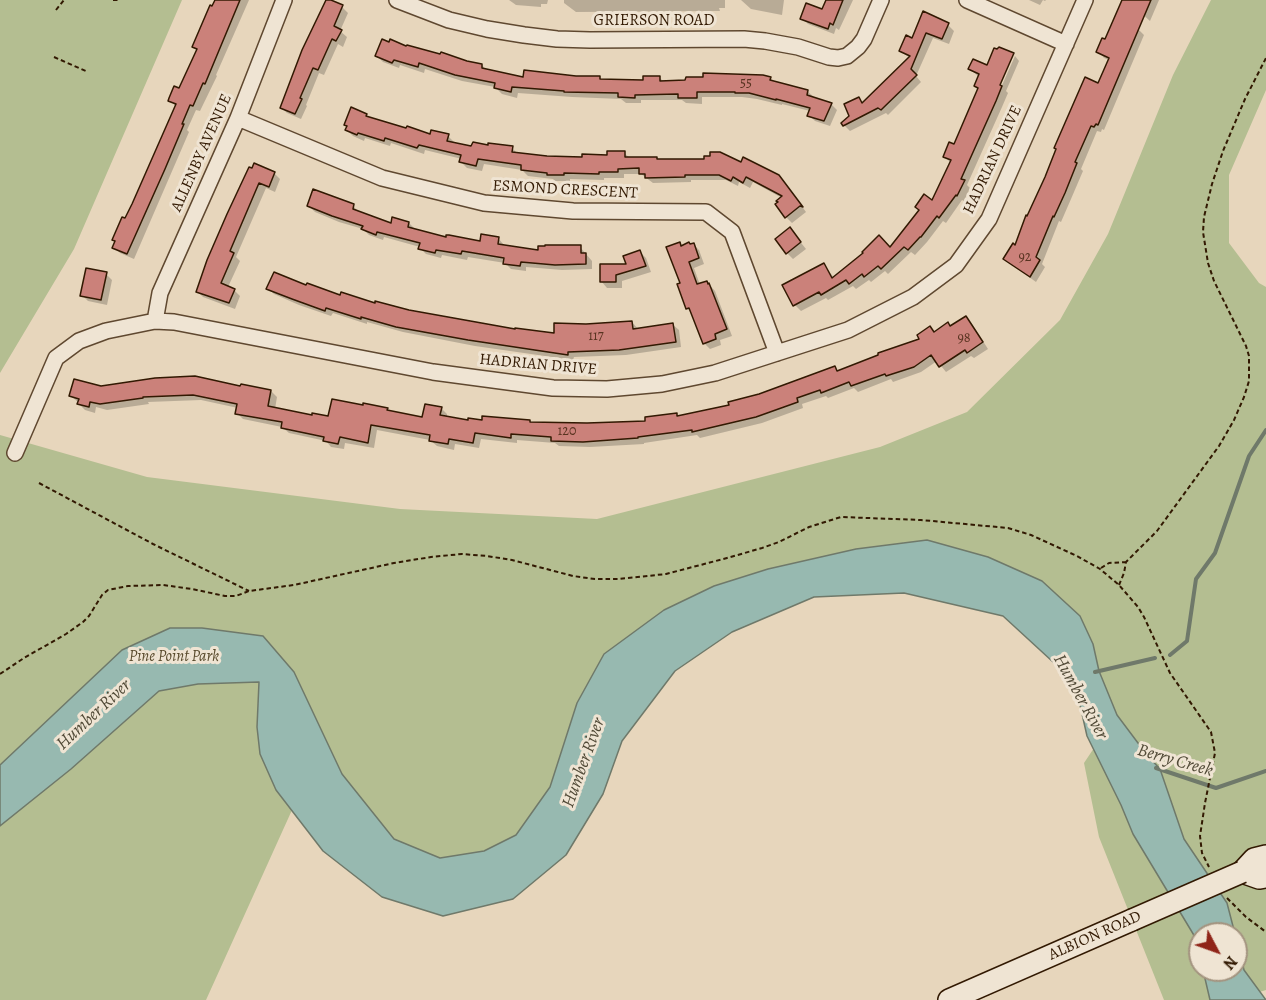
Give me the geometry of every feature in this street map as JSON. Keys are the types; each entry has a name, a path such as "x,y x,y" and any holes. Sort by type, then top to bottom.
{"main road":[{"name":"ALBION ROAD","path":"949,1000 1242,872 1254,859 1266,856"},
{"path":"1242,872 1259,878 1266,877"}],"street":[{"name":"ALLENBY AVENUE","path":"154,321 160,293 238,118 284,0"},
{"name":"GRIERSON ROAD","path":"397,0 449,20 524,35 576,40 754,40 798,47 838,58 847,56 864,39 881,0"},
{"path":"967,0 1066,44"},
{"name":"HADRIAN DRIVE","path":"15,453 56,358 79,341 106,331 154,321 174,322 433,372 553,388 607,389 662,384 715,373 848,330 913,297 956,265 988,219 1085,0"},
{"name":"ESMOND CRESCENT","path":"238,118 382,178 484,203 573,211 706,212 732,232 777,353"}],"path":[{"path":"56,10 64,0"},
{"path":"113,0 118,0"},
{"path":"54,57 88,72"},
{"path":"1119,585 1126,562 1157,531 1220,446 1237,413 1249,381 1249,356 1214,281 1208,263 1203,232 1212,184 1223,151 1245,99 1266,58"},
{"path":"39,483 153,544 249,591"},
{"path":"0,674 83,622 102,595 117,587 163,585 236,597 249,591 285,586 394,563 462,554 512,560 573,576 595,579 642,577 666,574 762,548 809,526 841,517 921,520 1008,528 1060,548 1100,569 1119,585 1138,607 1170,673 1211,732 1215,753 1205,803"},
{"path":"1100,569 1109,563 1126,562"}],"green space":[{"path":"0,0 182,0 74,249 0,373"},
{"name":"Pine Point Park","path":"1211,0 1266,0 1266,90 1229,175 1229,243 1259,283 1266,287 1266,990 1233,1000 1164,1000 1099,837 1084,763 1116,715 1099,671 1093,644 926,540 856,549 768,569 714,586 664,610 577,703 550,787 516,835 484,851 440,858 394,839 342,774 326,742 292,810 206,1000 0,1000 0,435 147,477 400,509 597,519 880,447 967,412 1060,320 1108,234 1173,75"}],"water":[{"name":"Humber River","path":"927,540 988,557 1042,581 1080,616 1093,644 1099,671 1117,715 1160,769 1184,839 1227,903 1232,922 1188,922 1188,925 1133,834 1087,736 1078,696 1065,673 1003,616 904,593 814,597 732,632 675,671 622,741 603,794 566,855 513,899 443,916 382,897 323,851 276,790 260,754 257,727 259,682 198,684 159,691 71,769 0,826 0,765 122,650 170,628 202,628 263,636 294,672 342,774 394,839 440,858 484,851 516,835 550,787 577,703 604,654 664,610 714,586 768,569 856,549"},
{"path":"1248,975 1266,1000 1210,1000 1206,982 1248,982"}],"building":[{"path":"215,0 240,0 205,84 203,83 193,106 190,105 165,169 127,254 112,248 115,241 112,240 122,217 125,218 132,204 176,104 168,101 169,98 174,86 179,88 197,49 192,47 210,5 212,6"},
{"path":"326,0 343,5 334,26 342,30 336,41 332,39 318,70 313,68 295,114 280,108 302,50"},
{"path":"826,0 843,0 833,25 830,23 828,29 800,19 806,3 822,9"},
{"path":"1122,0 1151,0 1098,125 1091,126 1075,162 1077,163 1065,193 1036,257 1040,260 1030,277 1003,259 1013,243 1015,245 1085,77 1098,83 1109,58 1096,52 1102,38 1105,39"},
{"path":"923,11 949,23 942,39 926,33 911,69 917,75 881,110 878,108 843,126 841,123 849,116 844,104 859,97 862,103 910,56 899,51 906,35 912,38"},
{"path":"382,39 389,42 390,39 406,46 440,54 441,52 482,64 482,68 523,77 524,70 576,76 600,76 600,79 643,80 643,76 660,76 660,81 703,77 703,73 763,75 771,77 770,80 808,90 807,95 832,103 824,121 807,116 810,108 749,93 697,92 697,98 678,98 678,94 635,95 635,98 618,97 618,93 564,92 512,87 511,92 494,88 495,83 455,75 419,63 418,67 394,60 392,63 375,56"},
{"path":"999,47 1014,53 1000,85 1002,86 996,101 961,179 965,180 957,196 908,250 904,247 881,269 878,266 864,277 862,274 849,284 846,280 821,295 819,292 793,306 782,285 824,263 832,278 863,253 879,235 890,247 919,210 915,207 924,194 932,200 951,160 943,157 949,142 954,144 978,88 974,86 979,74 968,69 973,59 987,65 994,48"},
{"path":"351,107 367,114 366,116 406,128 407,126 430,134 431,130 449,134 447,141 471,146 473,142 513,146 512,152 582,157 582,154 607,155 607,151 625,151 625,157 704,159 704,156 710,156 710,152 720,152 741,162 743,157 779,175 803,207 800,206 785,218 775,204 782,196 746,177 743,183 733,177 731,181 719,175 645,178 645,174 639,174 639,168 618,169 618,172 599,172 599,174 547,175 547,173 521,170 521,165 478,159 476,166 459,162 461,155 419,145 417,148 385,138 384,141 345,130 347,126 344,125"},
{"path":"254,163 275,172 269,187 259,183 230,251 234,253 221,283 235,289 229,303 196,292 227,214 249,167 252,168"},
{"path":"313,189 354,204 353,209 391,223 392,217 409,222 408,227 446,237 449,235 480,241 481,234 499,237 498,244 538,250 538,246 545,245 581,245 581,253 586,253 586,264 555,265 521,262 520,266 503,264 504,258 462,251 461,254 436,250 435,253 418,249 420,243 377,232 376,235 361,229 363,226 307,206"},
{"path":"790,227 801,242 786,254 775,239"},
{"path":"680,242 681,246 689,242 694,243 699,258 689,262 697,284 707,281 709,283 727,329 715,334 716,339 703,344 689,308 686,309 677,284 680,283 666,247"},
{"path":"640,250 646,266 616,275 616,282 600,282 600,264 626,264 623,256"},
{"path":"86,268 107,272 101,300 80,296"},
{"path":"274,272 340,295 341,292 375,303 375,301 409,310 515,329 554,333 554,323 586,324 632,321 633,329 673,323 676,342 619,350 568,352 568,355 468,340 396,327 326,308 325,311 266,289"},
{"path":"966,316 983,342 967,353 965,350 939,367 931,355 914,367 851,386 849,382 821,393 820,390 797,398 798,402 756,417 692,432 692,430 638,438 583,442 551,441 551,437 511,434 511,438 475,433 473,443 449,439 448,444 429,441 430,435 371,425 368,443 340,437 338,444 323,441 324,437 281,428 282,422 235,414 237,404 193,395 143,397 100,404 90,402 89,407 77,404 79,399 69,396 74,379 101,386 155,378 195,376 271,390 268,406 312,415 312,413 328,416 332,399 388,408 387,410 422,417 425,404 442,407 440,415 468,420 468,418 482,420 482,416 530,420 530,422 645,421 645,417 677,413 677,416 729,405 728,402 759,394 835,366 837,371 878,355 878,353 919,339 917,335 930,326 934,332 948,322 950,326"}],"waterway":[{"path":"1170,655 1187,641 1196,579 1215,553 1249,456 1266,430"},
{"path":"1095,672 1155,658"},
{"name":"Berry Creek","path":"1156,768 1216,788 1266,771"}]}
